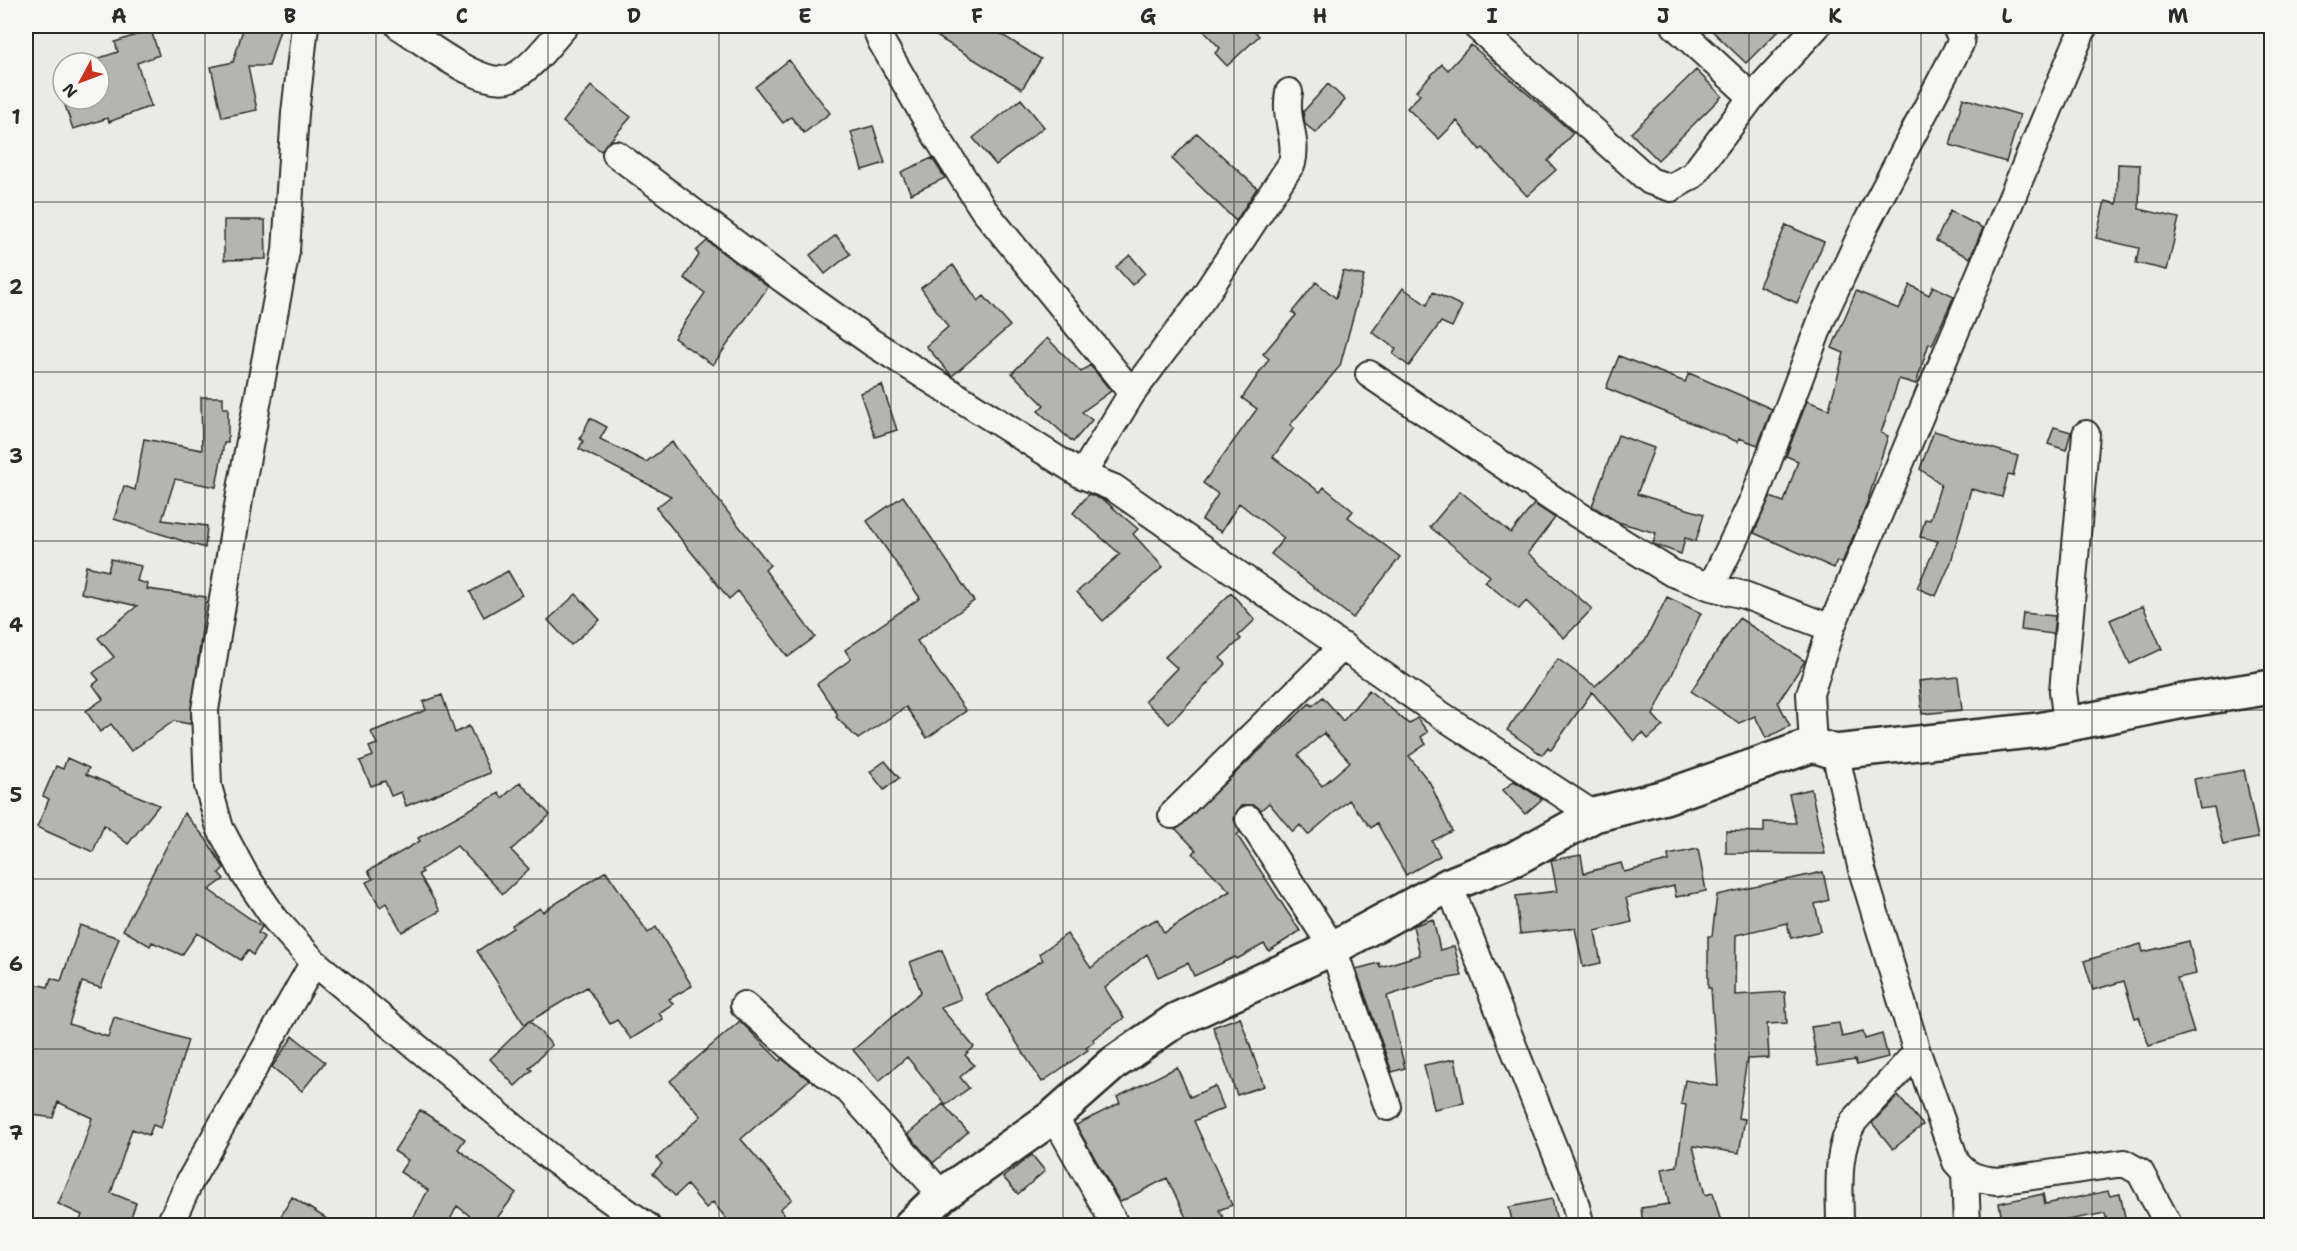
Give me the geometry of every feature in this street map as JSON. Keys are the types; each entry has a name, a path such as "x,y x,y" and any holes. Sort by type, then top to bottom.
{"street":[{"path":"305,26 295,113 286,251 240,494 205,710 208,786 220,828 245,875 275,919 314,962 551,1158 647,1226"},
{"path":"399,26 474,74 503,81 514,77 526,67 565,26"},
{"path":"875,26 881,41 970,190 1132,393"},
{"path":"1476,26 1650,181 1671,188 1693,176 1752,97 1817,26"},
{"path":"1675,26 1752,97"},
{"path":"1711,587 1754,498 1823,316 1866,224 1960,44 1961,36 1955,26"},
{"path":"2084,26 1831,628 1810,694 1824,748 1917,1052 1956,1162 1965,1173 1979,1179 1997,1180 2124,1163 2140,1172 2169,1226"},
{"path":"1082,475 1132,393 1203,298 1292,163 1296,146 1287,116 1289,92"},
{"path":"616,154 871,342 1082,475 1114,488 1432,709 1594,815"},
{"path":"1369,374 1565,507 1672,573 1711,587 1743,595 1831,628"},
{"path":"2067,724 2063,691 2086,434"},
{"path":"1172,815 1343,646"},
{"path":"910,1226 942,1195 1054,1116 1114,1063 1176,1020 1333,948 1449,885 1514,859 1594,815 1665,797 1824,748 2067,724 2183,701 2271,687"},
{"path":"1249,819 1333,948 1388,1107"},
{"path":"1449,885 1574,1199 1581,1226"},
{"path":"169,1226 190,1181 314,962"},
{"path":"744,1005 798,1053 849,1091 942,1195"},
{"path":"1840,1226 1840,1171 1847,1133 1854,1120 1917,1052"},
{"path":"1054,1116 1116,1226"},
{"path":"1965,1173 1967,1226"}],"building":[{"path":"244,26 281,26 269,66 248,66 257,110 222,117 211,67 233,62"},
{"path":"920,26 988,26 1041,59 1022,89"},
{"path":"1199,26 1250,26 1259,36 1227,66 1215,53 1220,48"},
{"path":"1707,26 1783,26 1746,63"},
{"path":"151,30 159,55 137,63 151,106 109,122 108,118 73,129 67,111 111,111 111,54 118,52 115,42"},
{"path":"1471,45 1573,133 1548,161 1556,170 1527,196 1483,148 1480,150 1457,121 1439,139 1407,108 1420,95 1416,91 1442,64 1448,70"},
{"path":"789,60 830,113 804,133 791,117 783,123 755,87"},
{"path":"1696,70 1722,96 1658,160 1631,133"},
{"path":"1328,84 1345,100 1316,133 1305,124 1303,112"},
{"path":"591,86 631,117 601,151 563,122"},
{"path":"1963,98 2020,115 2006,162 1950,145"},
{"path":"1021,99 1044,127 996,165 973,138"},
{"path":"873,126 885,163 862,170 851,132"},
{"path":"1197,133 1257,188 1236,221 1172,159"},
{"path":"932,158 945,178 911,194 901,172"},
{"path":"2118,164 2140,165 2139,209 2179,218 2167,270 2136,263 2139,248 2096,238 2105,201 2117,204"},
{"path":"1950,211 1983,228 1970,258 1936,241"},
{"path":"224,220 265,220 266,259 224,260"},
{"path":"1786,225 1824,242 1797,303 1759,286"},
{"path":"836,235 850,254 825,274 810,255"},
{"path":"707,241 768,287 713,365 674,338 705,293 684,278 699,255 696,251"},
{"path":"1130,255 1145,273 1132,285 1116,267"},
{"path":"953,265 978,301 984,296 1010,326 952,376 926,346 948,327 921,288"},
{"path":"1343,271 1364,276 1340,366 1290,425 1294,428 1273,457 1320,492 1324,487 1353,511 1348,517 1400,557 1353,618 1271,554 1284,538 1239,503 1221,532 1202,520 1218,494 1203,483 1257,409 1242,398 1269,359 1263,354 1296,315 1292,312 1316,282 1336,298"},
{"path":"1910,285 1929,295 1933,286 1954,296 1932,345 1929,343 1916,384 1899,379 1881,433 1888,436 1866,506 1842,563 1837,561 1834,568 1754,533 1770,497 1784,502 1798,461 1786,456 1807,401 1829,409 1844,353 1832,348 1856,291 1899,309"},
{"path":"1403,288 1427,305 1433,292 1462,306 1452,327 1441,322 1409,366 1393,354 1396,349 1372,332"},
{"path":"1047,338 1081,372 1090,365 1111,391 1082,412 1092,420 1073,442 1038,411 1044,405 1012,373"},
{"path":"1619,356 1685,382 1689,373 1772,409 1758,445 1739,438 1738,442 1606,388"},
{"path":"882,385 897,430 875,437 860,393"},
{"path":"201,397 223,397 223,408 228,408 228,443 224,443 216,487 175,479 162,520 207,526 205,548 114,519 124,486 135,490 144,439 202,450"},
{"path":"590,418 607,427 600,439 646,462 672,442 770,565 765,570 815,637 788,657 738,591 729,599 656,508 671,496 579,449 583,441 580,439"},
{"path":"2054,427 2071,432 2066,450 2048,444"},
{"path":"1934,431 2018,456 2013,476 2008,475 2002,497 1971,489 1951,562 1936,596 1917,588 1938,541 1920,537 1925,519 1930,520 1941,484 1920,469"},
{"path":"1618,435 1654,448 1637,494 1704,514 1696,541 1685,538 1681,554 1653,544 1656,533 1618,522 1592,506"},
{"path":"1460,491 1511,533 1534,504 1555,518 1528,553 1592,609 1564,638 1526,601 1519,609 1485,582 1490,576 1430,527"},
{"path":"1089,494 1105,501 1138,529 1133,534 1163,567 1103,621 1077,592 1120,554 1073,513"},
{"path":"903,496 974,601 917,641 966,711 927,738 906,707 858,739 836,717 838,715 817,684 851,659 845,650 920,598 867,521"},
{"path":"111,559 141,566 137,581 148,584 147,589 206,597 190,724 174,721 131,751 111,724 100,732 86,711 103,699 93,685 99,680 93,673 114,657 98,638 137,606 81,593 86,566 108,571"},
{"path":"508,571 522,595 484,617 470,592"},
{"path":"1231,593 1255,620 1238,636 1241,639 1220,658 1226,664 1169,724 1145,701 1177,668 1165,657"},
{"path":"576,594 600,620 571,645 548,620"},
{"path":"1667,597 1701,613 1653,715 1663,726 1648,739 1643,733 1634,741 1592,692 1551,750 1548,747 1542,755 1507,730 1558,659 1595,686 1645,641"},
{"path":"2143,606 2162,649 2130,664 2110,620"},
{"path":"2023,613 2055,616 2053,634 2021,630"},
{"path":"1739,618 1805,661 1778,702 1790,726 1766,738 1755,716 1739,723 1691,691"},
{"path":"1958,677 1962,710 1922,714 1919,681"},
{"path":"1369,690 1409,724 1417,718 1428,732 1421,737 1426,744 1409,756 1430,783 1452,831 1432,841 1440,856 1406,875 1377,823 1371,828 1349,800 1308,835 1300,825 1293,832 1269,803 1261,810 1255,805 1241,806 1234,819 1240,832 1237,835 1300,931 1269,951 1264,944 1237,959 1235,957 1194,976 1188,963 1158,977 1147,954 1105,988 1124,1018 1093,1039 1094,1042 1086,1048 1088,1050 1042,1082 986,995 1043,960 1039,954 1067,934 1091,968 1139,928 1157,919 1164,933 1230,891 1193,854 1196,850 1176,829 1310,703 1312,706 1323,697 1343,721","holes":["1324,733 1350,762 1322,786 1298,755"]},
{"path":"442,695 455,733 469,726 490,773 406,806 401,792 391,796 385,781 371,786 360,761 373,756 369,747 377,744 371,732 426,710 423,702"},
{"path":"67,758 89,768 86,774 159,805 128,844 104,825 93,852 37,827 49,799 43,796 56,766 63,769"},
{"path":"885,761 899,778 884,790 870,772"},
{"path":"2244,770 2258,838 2223,845 2214,807 2200,809 2194,779"},
{"path":"1514,781 1542,799 1525,814 1503,790"},
{"path":"520,782 550,815 511,850 529,869 503,894 457,846 421,870 423,872 419,874 440,911 402,932 386,903 380,907 366,882 373,879 368,871 420,841 418,838 499,793 502,798"},
{"path":"1811,789 1825,854 1726,853 1726,831 1764,832 1764,822 1796,823 1789,794"},
{"path":"184,813 206,839 224,868 219,873 224,879 209,890 262,927 258,933 264,937 253,955 248,950 241,960 197,933 182,955 152,942 150,946 123,930"},
{"path":"1698,849 1706,891 1676,897 1674,886 1626,898 1632,922 1595,931 1601,963 1583,967 1575,928 1520,934 1516,896 1557,891 1551,860 1581,855 1584,873 1621,863 1624,872 1669,861 1668,855"},
{"path":"606,871 648,933 656,927 692,986 669,999 673,1004 659,1013 663,1019 631,1039 617,1020 610,1024 587,987 530,1021 552,1045 529,1068 532,1070 515,1086 490,1059 529,1021 524,1024 477,951 513,928 512,925 540,908 543,912"},
{"path":"1823,872 1829,900 1815,904 1821,931 1791,938 1787,923 1736,935 1735,995 1785,992 1787,1023 1767,1024 1769,1058 1747,1059 1738,1118 1745,1119 1739,1153 1693,1146 1705,1195 1713,1193 1722,1226 1663,1226 1662,1223 1643,1226 1641,1208 1669,1204 1662,1169 1677,1166 1686,1105 1681,1104 1685,1080 1718,1086 1711,988 1708,988 1708,936 1712,936 1717,895"},
{"path":"1433,919 1440,950 1454,946 1462,976 1437,980 1387,996 1405,1068 1392,1072 1356,969 1379,963 1380,967 1420,955 1413,926"},
{"path":"80,925 119,938 101,988 82,982 69,1024 108,1037 114,1017 188,1040 161,1128 153,1125 149,1135 132,1129 111,1193 136,1203 128,1226 78,1226 82,1215 58,1204 80,1155 92,1118 58,1102 53,1118 26,1114 26,982 48,987 51,978 61,981"},
{"path":"2189,941 2196,974 2177,978 2194,1032 2149,1046 2139,1017 2135,1018 2124,981 2093,990 2084,961 2141,944 2143,952"},
{"path":"942,950 961,999 940,1007 974,1047 965,1055 974,1065 960,1077 969,1088 946,1105 907,1057 879,1081 853,1050 921,992 910,962"},
{"path":"1240,1017 1264,1086 1237,1095 1213,1027"},
{"path":"740,1021 780,1061 782,1059 809,1080 741,1139 792,1199 780,1209 793,1226 732,1226 713,1202 706,1208 687,1185 675,1196 653,1173 662,1164 657,1158 701,1116 670,1081"},
{"path":"1839,1023 1842,1037 1863,1032 1865,1039 1882,1034 1888,1057 1857,1065 1855,1060 1818,1066 1811,1027"},
{"path":"293,1036 325,1062 302,1091 272,1067"},
{"path":"1455,1059 1464,1103 1434,1109 1424,1065"},
{"path":"1177,1067 1190,1097 1215,1086 1224,1108 1194,1121 1232,1205 1219,1210 1228,1226 1190,1226 1167,1178 1120,1202 1076,1125 1120,1103 1117,1097"},
{"path":"1898,1096 1923,1125 1893,1149 1872,1123"},
{"path":"943,1104 968,1132 933,1163 908,1134"},
{"path":"420,1110 465,1139 458,1149 516,1193 491,1226 483,1226 457,1206 447,1226 409,1226 428,1190 400,1172 408,1160 394,1151"},
{"path":"1032,1155 1045,1171 1018,1194 1003,1177"},
{"path":"2108,1191 2110,1196 2120,1194 2127,1226 2108,1226 2105,1213 2046,1224 2044,1218 2003,1226 1999,1203 2043,1194 2045,1204"},
{"path":"292,1197 338,1226 275,1226"},
{"path":"1552,1199 1558,1226 1513,1226 1509,1207"}]}
